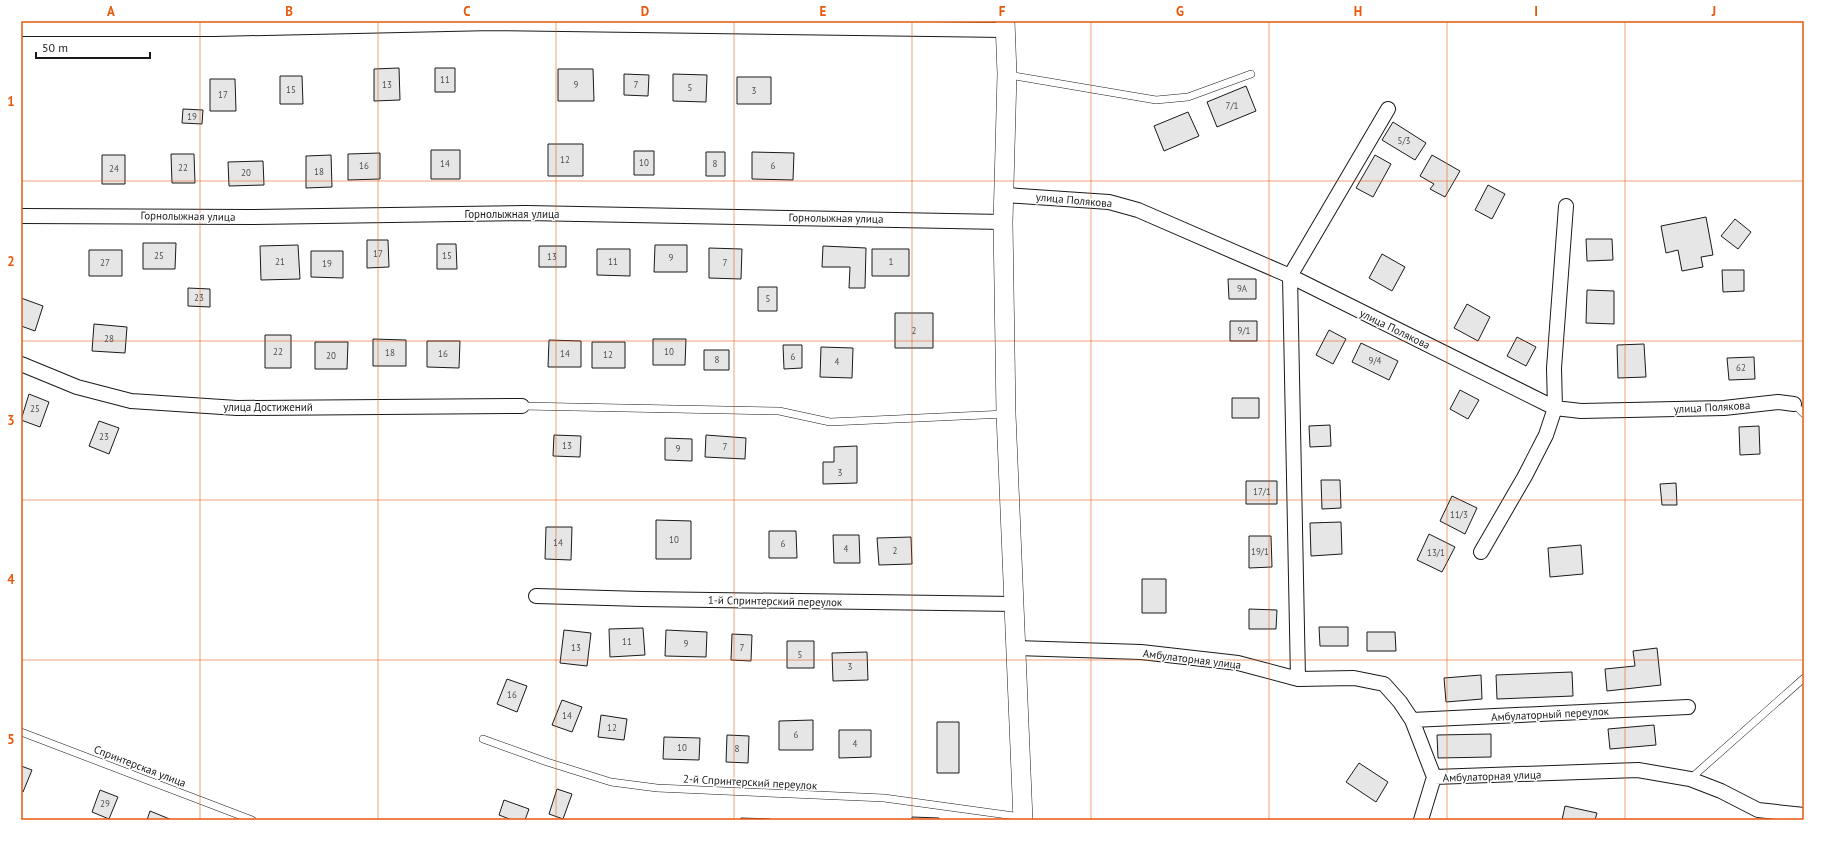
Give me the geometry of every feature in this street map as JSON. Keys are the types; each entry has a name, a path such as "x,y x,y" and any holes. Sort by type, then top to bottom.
{"street":[{"path":"21,29 214,29 493,23 1005,25 1007,74 1005,195 1003,222 1006,414 1023,818"},
{"path":"1298,679 1290,276 1388,109"},
{"name":"улица Полякова","path":"1005,195 1109,202 1138,210 1290,276 1555,408 1581,411 1724,408 1778,402 1799,409"},
{"path":"1481,552 1525,476 1546,435 1555,408 1554,368 1566,206"},
{"name":"Горнолыжная улица","path":"21,216 250,217 526,213 1003,222"},
{"name":"улица Достижений","path":"21,364 77,386 131,401 236,408 522,406"},
{"name":"1-й Спринтерский переулок","path":"536,596 642,599 1015,604"},
{"name":"Амбулаторная улица","path":"1016,648 1156,654 1238,663 1298,679 1354,678 1384,684 1400,702 1412,720 1434,777 1638,770 1690,779 1721,791 1758,810 1804,815"},
{"name":"Амбулаторный переулок","path":"1412,720 1688,707"},
{"path":"1421,820 1434,777"}],"lane":[{"path":"1007,74 1156,100 1188,96 1250,74"},
{"path":"522,406 779,411 830,422 1006,414"},
{"path":"1690,779 1804,678"},
{"name":"Спринтерская улица","path":"21,732 252,820"},
{"name":"2-й Спринтерский переулок","path":"483,739 546,762 611,782 657,788 884,798 1023,818"}],"building":[{"path":"399,68 400,100 374,101 374,69"},
{"path":"435,68 455,68 455,92 435,92"},
{"path":"558,69 593,69 594,101 558,101"},
{"path":"624,74 649,75 648,96 624,95"},
{"path":"673,74 707,75 706,102 673,101"},
{"path":"280,76 302,76 303,104 280,104"},
{"path":"737,77 771,77 771,104 737,104"},
{"path":"210,79 235,79 236,111 210,111"},
{"path":"1246,86 1256,111 1217,127 1207,102"},
{"path":"183,109 203,110 202,124 182,123"},
{"path":"1188,112 1199,136 1164,151 1154,126"},
{"path":"1393,122 1426,143 1415,160 1382,140"},
{"path":"548,144 583,144 583,176 548,176"},
{"path":"431,150 460,150 460,179 431,179"},
{"path":"634,151 654,151 654,175 634,175"},
{"path":"706,152 725,152 725,176 706,176"},
{"path":"752,152 794,153 793,180 752,179"},
{"path":"380,153 380,179 348,180 348,154"},
{"path":"171,154 194,154 195,183 172,183"},
{"path":"102,155 125,155 125,184 102,184"},
{"path":"331,155 332,187 306,188 306,156"},
{"path":"1375,155 1391,164 1373,197 1356,188"},
{"path":"1432,155 1460,171 1445,197 1430,189 1434,184 1420,176"},
{"path":"263,161 264,185 229,186 228,162"},
{"path":"1488,185 1505,194 1492,219 1475,210"},
{"path":"1706,217 1713,255 1701,257 1703,267 1682,271 1678,250 1666,253 1661,226"},
{"path":"1735,219 1751,232 1738,249 1721,236"},
{"path":"1586,239 1612,239 1613,260 1587,261"},
{"path":"367,240 388,240 389,267 367,268"},
{"path":"143,243 176,243 175,269 143,269"},
{"path":"437,244 456,244 457,269 437,269"},
{"path":"298,245 300,279 261,280 260,246"},
{"path":"655,245 687,245 687,272 654,272"},
{"path":"539,246 566,246 566,267 539,267"},
{"path":"823,246 866,248 865,288 849,288 850,267 822,267"},
{"path":"709,248 742,249 741,279 709,278"},
{"path":"597,249 630,249 630,276 597,275"},
{"path":"872,249 909,249 909,276 872,276"},
{"path":"89,250 122,250 122,276 89,276"},
{"path":"311,251 343,251 343,278 311,277"},
{"path":"1382,254 1405,267 1392,291 1369,278"},
{"path":"1722,270 1744,270 1744,291 1723,292"},
{"path":"1228,279 1256,279 1256,299 1229,299"},
{"path":"758,287 777,287 777,311 758,311"},
{"path":"188,288 210,289 210,307 188,306"},
{"path":"1587,290 1614,291 1614,324 1586,323"},
{"path":"21,298 43,306 35,331 21,326"},
{"path":"1467,304 1490,317 1478,341 1454,328"},
{"path":"895,313 933,313 933,348 895,348"},
{"path":"1230,321 1257,321 1257,341 1230,341"},
{"path":"94,324 127,327 125,353 92,351"},
{"path":"1329,330 1346,339 1333,364 1316,355"},
{"path":"265,335 291,335 291,368 265,368"},
{"path":"1517,337 1536,347 1526,366 1507,356"},
{"path":"373,339 406,340 406,366 373,366"},
{"path":"653,339 686,339 685,365 653,365"},
{"path":"549,340 581,341 581,367 548,367"},
{"path":"427,341 460,341 459,368 427,367"},
{"path":"315,342 348,342 347,369 315,369"},
{"path":"592,342 625,342 625,368 592,368"},
{"path":"1361,343 1398,361 1389,380 1352,362"},
{"path":"1644,344 1646,377 1618,378 1617,345"},
{"path":"783,345 802,345 802,368 784,369"},
{"path":"821,347 853,348 852,378 820,377"},
{"path":"704,350 729,350 729,370 704,370"},
{"path":"1754,357 1755,379 1729,380 1727,358"},
{"path":"1460,390 1479,400 1468,419 1450,409"},
{"path":"29,394 49,402 40,427 21,420"},
{"path":"1232,398 1259,398 1259,418 1232,418"},
{"path":"99,421 119,428 109,454 89,446"},
{"path":"1330,425 1331,446 1310,447 1309,426"},
{"path":"1759,426 1760,454 1740,455 1739,427"},
{"path":"554,435 581,436 580,457 553,456"},
{"path":"706,435 746,438 745,459 705,457"},
{"path":"665,438 692,439 692,461 665,460"},
{"path":"857,446 857,483 823,484 823,462 834,462 834,447"},
{"path":"1321,480 1340,480 1341,508 1322,509"},
{"path":"1246,481 1277,481 1277,504 1246,504"},
{"path":"1676,483 1677,505 1662,505 1660,484"},
{"path":"1452,496 1477,508 1465,534 1440,521"},
{"path":"656,520 691,521 691,559 656,559"},
{"path":"1341,522 1342,554 1311,556 1310,523"},
{"path":"546,527 572,527 571,560 545,559"},
{"path":"769,531 796,531 797,558 769,558"},
{"path":"1429,534 1455,547 1442,572 1417,560"},
{"path":"833,535 859,535 860,563 834,563"},
{"path":"1249,536 1271,536 1272,567 1249,568"},
{"path":"911,537 912,564 879,565 877,538"},
{"path":"1581,545 1583,574 1550,577 1548,548"},
{"path":"1142,579 1166,579 1166,613 1142,613"},
{"path":"1249,609 1277,610 1276,629 1249,629"},
{"path":"1319,627 1348,627 1348,646 1320,646"},
{"path":"643,628 645,655 610,657 609,629"},
{"path":"564,630 591,633 587,666 560,663"},
{"path":"666,630 707,632 706,657 665,656"},
{"path":"1367,632 1395,632 1396,651 1367,651"},
{"path":"732,634 752,635 751,661 731,660"},
{"path":"787,641 814,641 814,668 787,668"},
{"path":"1657,648 1661,685 1607,691 1605,669 1635,666 1633,651"},
{"path":"867,652 868,680 833,681 832,653"},
{"path":"1572,672 1573,696 1497,699 1496,675"},
{"path":"1481,675 1482,699 1446,702 1444,678"},
{"path":"507,679 527,686 517,712 497,704"},
{"path":"562,700 582,707 572,732 552,725"},
{"path":"601,715 627,719 624,740 598,737"},
{"path":"813,720 813,750 779,750 779,721"},
{"path":"937,722 959,722 959,773 937,773"},
{"path":"1654,725 1656,745 1610,749 1608,729"},
{"path":"839,730 871,730 871,757 839,758"},
{"path":"1491,734 1491,757 1438,758 1437,735"},
{"path":"727,735 749,736 748,763 726,762"},
{"path":"664,737 700,738 699,760 663,759"},
{"path":"1359,763 1388,782 1376,802 1346,782"},
{"path":"21,766 32,770 23,792 21,791"},
{"path":"557,789 572,794 563,819 549,814"},
{"path":"100,790 118,797 109,819 92,812"},
{"path":"504,800 529,809 525,820 512,820 499,815"},
{"path":"1565,806 1597,813 1595,820 1562,820"},
{"path":"150,811 172,820 147,820"},
{"path":"912,817 939,818 939,820 912,820"},
{"path":"741,818 770,819 770,820 741,820"}]}
